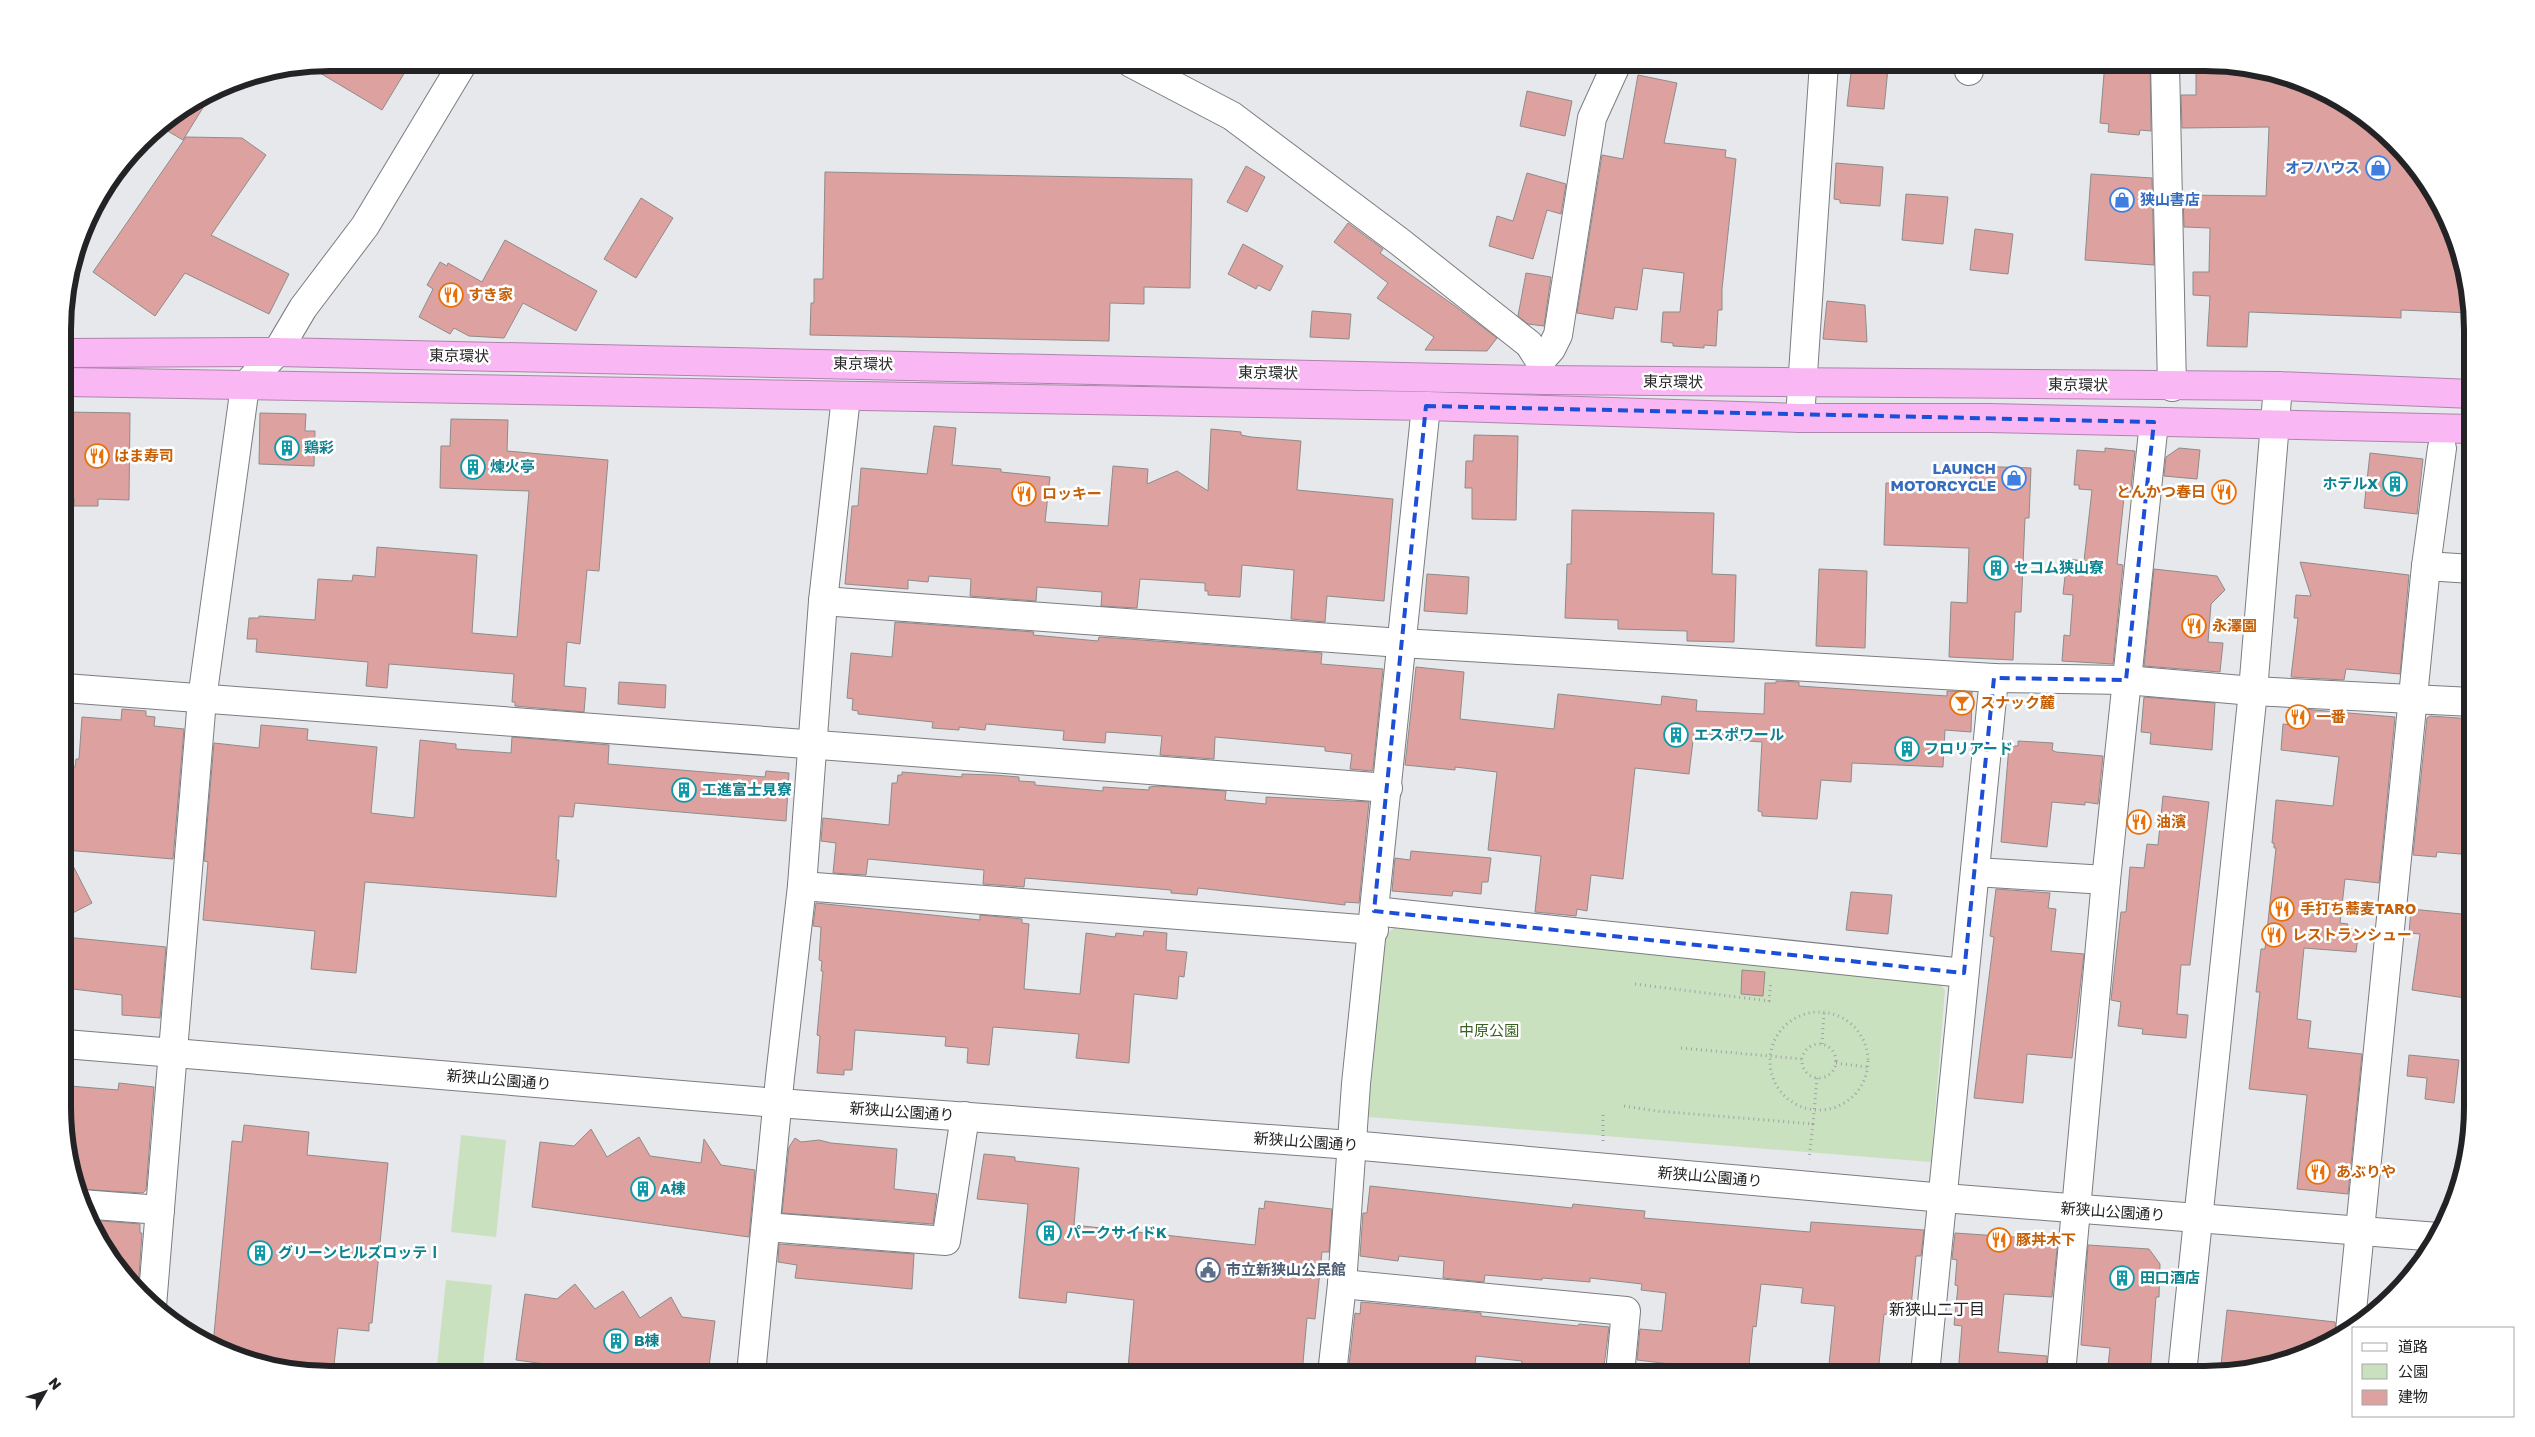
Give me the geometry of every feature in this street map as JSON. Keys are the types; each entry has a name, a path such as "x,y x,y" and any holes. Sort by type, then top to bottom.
{"highway":[{"name":"東京環状","path":"71,353 277,352 1541,370 1802,383 1968,382 2172,387 2278,386 2464,394"},
{"name":"東京環状","path":"71,382 1426,406 1800,418 1989,418 2464,429"}],"street":[{"path":"153,1296 202,699 245,386 277,352 303,308 365,226 458,71"},
{"path":"1148,71 1232,116 1400,242 1529,344 1541,370"},
{"path":"1541,370 1558,335 1592,118 1613,71"},
{"path":"1800,418 1823,71"},
{"path":"2165,71 2172,387"},
{"path":"2183,1366 2253,690 2278,386"},
{"path":"752,1366 802,886 814,744 823,601 846,397"},
{"path":"1333,1366 1342,1284 1351,1145 1426,406"},
{"path":"2062,1366 2078,1209 2106,880 2154,422"},
{"path":"2351,1320 2362,1230 2426,566 2442,448"},
{"path":"2426,566 2464,568"},
{"path":"823,601 1401,643 1994,678 2126,680 2253,690 2464,702"},
{"path":"1927,1366 1994,678"},
{"path":"71,688 1388,788"},
{"path":"1975,872 2106,880"},
{"path":"802,886 1374,920 1964,973"},
{"name":"新狭山公園通り","path":"71,1044 778,1102 1351,1145 1944,1198 2429,1236"},
{"path":"766,1227 946,1241 965,1116"},
{"path":"91,1205 160,1210"},
{"path":"1342,1284 1626,1311 1621,1366"}],"path":[{"path":"1635,984 1769,1001 1772,974"},
{"path":"1813,1012 1824,1012 1848,1022 1857,1031 1863,1042 1867,1067 1864,1079 1849,1100 1826,1110 1813,1110 1790,1101 1781,1092 1774,1081 1770,1056 1777,1035 1792,1020 1813,1012"},
{"path":"1822,1044 1824,1012"},
{"path":"1822,1044 1833,1050 1836,1063 1830,1075 1817,1078 1806,1071 1802,1059 1809,1048 1822,1044"},
{"path":"1681,1048 1802,1059"},
{"path":"1836,1063 1867,1067"},
{"path":"1809,1160 1817,1078"},
{"path":"1624,1106 1657,1111 1813,1124"}],"highlighted area":[{"path":"1426,406 2154,422 2126,680 1994,678 1964,973 1374,911"}],"green space":[{"name":"中原公園","path":"1398,924 1939,982 1945,990 1931,1162 1368,1117 1385,936"},
{"path":"461,1135 506,1140 496,1237 451,1232"},
{"path":"446,1280 492,1285 483,1366 437,1366"}],"building":[{"path":"406,71 382,110 318,72"},
{"path":"1851,71 1888,71 1884,109 1847,106"},
{"path":"2104,71 2150,71 2151,131 2140,130 2139,135 2108,132 2109,124 2100,123"},
{"path":"2196,71 2239,73 2255,76 2288,85 2319,98 2349,115 2376,135 2400,159 2420,186 2437,216 2455,263 2462,296 2463,313 2401,310 2401,318 2249,312 2247,347 2207,346 2210,296 2193,295 2193,272 2209,272 2210,228 2184,227 2183,195 2266,196 2269,127 2182,128 2181,95 2196,95"},
{"path":"1638,75 1677,83 1664,143 1726,150 1725,157 1736,159 1722,289 1722,310 1718,310 1716,346 1704,345 1704,348 1673,346 1673,343 1661,342 1663,312 1680,312 1684,273 1643,268 1637,310 1615,307 1613,319 1577,313 1602,155 1623,159"},
{"path":"1527,91 1572,101 1565,136 1520,126"},
{"path":"205,104 183,140 166,130"},
{"path":"186,137 242,138 266,155 211,235 289,274 269,314 185,273 155,316 93,272"},
{"path":"1836,163 1883,167 1880,206 1840,203 1840,200 1834,199"},
{"path":"1246,166 1265,177 1247,212 1227,202"},
{"path":"825,172 1192,179 1190,288 1144,287 1144,304 1110,303 1109,341 810,335 811,303 814,303 814,279 823,279"},
{"path":"1527,173 1566,184 1561,214 1547,210 1533,259 1489,246 1497,216 1513,221"},
{"name":"狭山書店","path":"2091,174 2152,178 2154,265 2085,260"},
{"path":"1906,194 1948,197 1943,244 1902,240"},
{"path":"641,198 673,218 636,278 604,259"},
{"path":"1348,223 1383,249 1380,253 1497,338 1487,351 1425,350 1434,337 1377,298 1388,283 1334,242"},
{"path":"1975,229 2013,234 2008,274 1970,270"},
{"path":"505,240 597,291 576,331 523,303 504,338 469,336 454,328 450,334 419,317 433,289 427,285 440,262 447,266 448,263 482,282"},
{"path":"1243,244 1283,266 1270,291 1258,285 1256,289 1228,274"},
{"path":"1526,273 1551,277 1544,326 1528,324 1518,316"},
{"path":"1827,301 1865,305 1867,342 1823,339"},
{"path":"1312,311 1351,314 1349,339 1310,337"},
{"name":"はま寿司","path":"71,412 130,413 129,500 98,499 98,506 74,506 74,498 71,498"},
{"name":"鶏彩","path":"260,413 306,414 305,431 315,431 314,466 259,464"},
{"path":"451,419 508,420 507,451 608,460 599,571 587,570 580,644 567,642 564,686 586,688 584,712 515,706 515,702 512,702 514,674 389,664 387,688 366,686 368,662 256,652 257,639 247,639 249,618 259,618 259,616 315,620 318,579 352,581 353,575 375,577 377,547 477,555 472,633 517,637 529,491 440,488 441,446 450,446"},
{"path":"934,426 956,428 952,465 1001,469 1001,472 1050,477 1045,522 1108,526 1113,466 1148,469 1147,484 1177,471 1208,491 1211,429 1241,432 1241,435 1251,437 1301,441 1297,490 1393,499 1384,601 1327,596 1325,622 1291,619 1294,570 1242,565 1240,597 1208,595 1208,591 1205,591 1205,583 1140,579 1137,608 1101,606 1102,592 1037,587 1036,601 970,596 971,579 929,576 928,582 908,580 908,589 845,584 852,506 858,506 861,468 927,474"},
{"path":"1474,435 1518,436 1516,520 1472,519 1472,488 1465,488 1466,461 1473,461"},
{"path":"2105,448 2135,451 2130,497 2124,497 2117,564 2123,565 2113,664 2062,661 2064,635 2070,636 2073,595 2063,594 2067,559 2084,561 2092,490 2079,489 2079,485 2074,485 2077,450 2105,452"},
{"path":"2179,448 2200,450 2197,479 2164,476 2166,457"},
{"name":"ホテルX","path":"2370,453 2423,459 2417,514 2364,508"},
{"path":"1971,466 2031,468 2029,518 2025,518 2021,612 2015,612 2013,660 1949,657 1951,602 1967,603 1969,548 1884,545 1886,483 1970,486"},
{"path":"1572,510 1714,513 1712,574 1736,575 1734,642 1687,641 1687,631 1618,629 1618,620 1565,618 1567,564 1571,564"},
{"path":"2300,562 2409,575 2400,674 2346,669 2344,680 2291,677 2298,618 2294,618 2296,595 2311,596"},
{"path":"1819,569 1867,571 1865,648 1816,646"},
{"path":"2154,569 2217,576 2225,590 2211,604 2208,642 2223,643 2220,672 2144,666"},
{"path":"1427,574 1469,577 1467,614 1424,611"},
{"path":"895,622 1034,632 1033,635 1098,641 1099,637 1322,653 1321,664 1383,669 1373,769 1372,771 1350,769 1352,754 1325,751 1325,747 1215,737 1214,759 1160,755 1162,736 1106,732 1105,743 1063,740 1064,731 986,724 985,730 959,727 959,730 932,728 933,722 858,714 858,711 852,710 853,699 847,698 851,653 892,657"},
{"path":"1416,667 1464,672 1460,719 1554,729 1558,694 1661,705 1662,696 1697,700 1696,711 1764,714 1765,683 1776,683 1776,681 1799,682 1799,686 1947,696 1947,691 1972,692 1971,732 1945,730 1943,767 1852,763 1851,782 1821,780 1817,819 1762,816 1762,812 1758,811 1762,742 1735,740 1735,736 1694,733 1689,774 1635,768 1623,879 1591,875 1587,911 1577,909 1576,916 1535,912 1541,856 1488,850 1497,772 1455,767 1455,770 1405,765"},
{"path":"619,682 666,685 665,708 618,704"},
{"path":"2144,697 2215,703 2212,750 2150,744 2151,733 2141,732"},
{"path":"122,709 146,711 146,716 155,717 154,726 184,729 173,859 71,850 71,767 75,767 76,759 79,759 82,717 121,720"},
{"path":"2303,709 2395,717 2379,883 2345,879 2340,923 2348,924 2347,928 2359,929 2356,952 2304,948 2297,1019 2311,1021 2308,1048 2362,1054 2348,1194 2297,1189 2307,1095 2249,1089 2260,992 2256,992 2261,949 2265,949 2276,848 2274,848 2274,843 2272,843 2276,800 2333,806 2339,757 2281,750 2283,724 2301,726"},
{"path":"2430,716 2464,718 2464,854 2437,852 2436,857 2413,855 2427,718"},
{"path":"261,725 308,729 307,740 377,747 371,813 414,818 420,740 456,744 456,749 511,753 512,737 609,745 608,764 765,777 766,771 789,773 786,821 575,803 573,817 559,816 556,860 559,860 556,897 365,882 356,973 311,969 315,931 203,920 208,862 204,861 214,743 259,748"},
{"path":"2018,741 2053,743 2052,750 2056,752 2103,756 2098,804 2085,802 2085,805 2052,802 2047,847 2001,842 2009,746 2018,746"},
{"path":"902,772 962,777 962,774 1019,777 1019,781 1035,782 1035,785 1103,791 1103,787 1149,790 1149,787 1157,786 1226,791 1225,800 1266,804 1266,797 1369,802 1359,903 1345,902 1345,905 1198,888 1197,895 1171,893 1171,890 1025,878 1024,887 983,884 984,870 868,859 866,875 833,873 836,843 821,841 823,818 889,825 892,783 897,783 898,775 902,775"},
{"path":"2163,796 2209,802 2190,965 2181,965 2177,1014 2188,1015 2186,1038 2142,1034 2143,1029 2118,1026 2121,1002 2111,1000 2121,912 2126,912 2130,867 2144,868 2147,844 2158,845"},
{"path":"1411,851 1491,858 1488,882 1482,882 1481,894 1453,891 1452,896 1392,891 1395,858 1410,860"},
{"path":"71,862 92,903 71,914"},
{"path":"1996,889 2050,893 2048,908 2056,909 2051,951 2084,954 2072,1058 2027,1054 2023,1103 1974,1098 1994,937 1990,936"},
{"path":"1851,892 1892,895 1888,934 1846,930"},
{"path":"816,903 980,920 980,915 1022,919 1022,923 1029,924 1024,989 1080,994 1086,933 1115,937 1116,933 1143,936 1144,931 1167,933 1166,950 1187,952 1184,977 1179,976 1177,999 1134,994 1129,1063 1076,1058 1079,1034 993,1027 989,1065 967,1063 968,1048 945,1046 946,1037 855,1030 852,1070 844,1070 844,1075 817,1073 820,1036 817,1035 823,971 821,971 822,961 819,960 821,927 813,926"},
{"path":"2411,909 2464,914 2464,998 2412,990 2420,934 2409,933"},
{"path":"71,938 166,947 160,1018 122,1015 122,995 71,989"},
{"path":"1742,970 1765,972 1763,996 1741,994"},
{"path":"2409,1055 2459,1060 2454,1103 2425,1099 2427,1078 2407,1076"},
{"path":"119,1083 154,1087 146,1190 143,1193 85,1189 80,1174 73,1141 71,1086 118,1090"},
{"name":"グリーンヒルズロッテⅠ","path":"244,1125 309,1132 307,1155 388,1163 372,1323 369,1323 369,1331 338,1328 334,1366 296,1364 280,1361 247,1352 214,1338 232,1141 242,1142"},
{"name":"A棟","path":"591,1129 607,1157 639,1137 650,1156 701,1163 704,1139 721,1165 755,1170 749,1237 532,1207 540,1142 574,1146"},
{"path":"795,1138 801,1142 819,1140 831,1143 897,1149 894,1189 937,1194 933,1224 782,1213 789,1147"},
{"path":"984,1154 1015,1157 1015,1161 1079,1168 1074,1225 1255,1245 1259,1208 1264,1209 1265,1201 1332,1209 1329,1252 1322,1252 1315,1319 1307,1318 1303,1366 1128,1366 1134,1300 1067,1292 1066,1303 1019,1298 1028,1204 977,1199"},
{"path":"1370,1186 1572,1208 1573,1204 1645,1211 1644,1218 1810,1232 1811,1222 1924,1230 1921,1256 1916,1256 1910,1317 1884,1314 1879,1366 1829,1366 1835,1306 1801,1303 1803,1288 1761,1284 1756,1327 1753,1326 1749,1366 1688,1366 1637,1360 1640,1329 1662,1331 1666,1293 1641,1290 1642,1284 1590,1278 1590,1282 1485,1275 1484,1282 1443,1278 1444,1261 1399,1256 1398,1261 1360,1256 1363,1213 1367,1213"},
{"path":"98,1221 140,1224 140,1233 142,1233 139,1282 115,1251"},
{"path":"1955,1233 2058,1240 2052,1297 2004,1294 1998,1352 2047,1356 2046,1366 1959,1366 1962,1326 1954,1325 1958,1286 1955,1285 1957,1260 1952,1259"},
{"path":"779,1244 914,1254 912,1289 795,1278 797,1265 778,1262"},
{"path":"2088,1245 2149,1249 2160,1264 2159,1297 2156,1297 2151,1366 2108,1366 2110,1348 2081,1345"},
{"name":"B棟","path":"575,1284 595,1309 623,1291 640,1318 671,1297 682,1317 715,1321 709,1366 559,1366 516,1360 525,1294 557,1299"},
{"path":"1361,1302 1481,1313 1481,1316 1578,1326 1579,1324 1609,1327 1604,1366 1521,1366 1522,1361 1476,1356 1475,1366 1349,1366 1355,1313 1360,1314"},
{"path":"2227,1310 2335,1322 2336,1330 2304,1346 2255,1361 2221,1365"}],"place":[{"name":"オフハウス","path":"2378,168"},
{"name":"狭山書店","path":"2122,200"},
{"name":"すき家","path":"451,295"},
{"name":"鶏彩","path":"287,448"},
{"name":"はま寿司","path":"97,456"},
{"name":"煉火亭","path":"473,467"},
{"name":"LAUNCH MOTORCYCLE","path":"2014,478"},
{"name":"ホテルX","path":"2395,484"},
{"name":"とんかつ春日","path":"2224,492"},
{"name":"ロッキー","path":"1024,494"},
{"name":"セコム狭山寮","path":"1996,568"},
{"name":"永澤園","path":"2194,626"},
{"name":"スナック麓","path":"1962,703"},
{"name":"一番","path":"2298,717"},
{"name":"エスポワール","path":"1676,735"},
{"name":"フロリアード","path":"1907,749"},
{"name":"工進富士見寮","path":"684,790"},
{"name":"油濱","path":"2139,822"},
{"name":"手打ち蕎麦TARO","path":"2282,909"},
{"name":"レストランシュー","path":"2274,935"},
{"name":"あぶりや","path":"2318,1172"},
{"name":"A棟","path":"643,1189"},
{"name":"パークサイドK","path":"1049,1233"},
{"name":"豚丼木下","path":"1999,1240"},
{"name":"グリーンヒルズロッテⅠ","path":"260,1253"},
{"name":"市立新狭山公民館","path":"1208,1270"},
{"name":"田口酒店","path":"2122,1278"},
{"name":"B棟","path":"616,1341"}],"district":[{"name":"新狭山二丁目","path":"1937,1309"}]}
